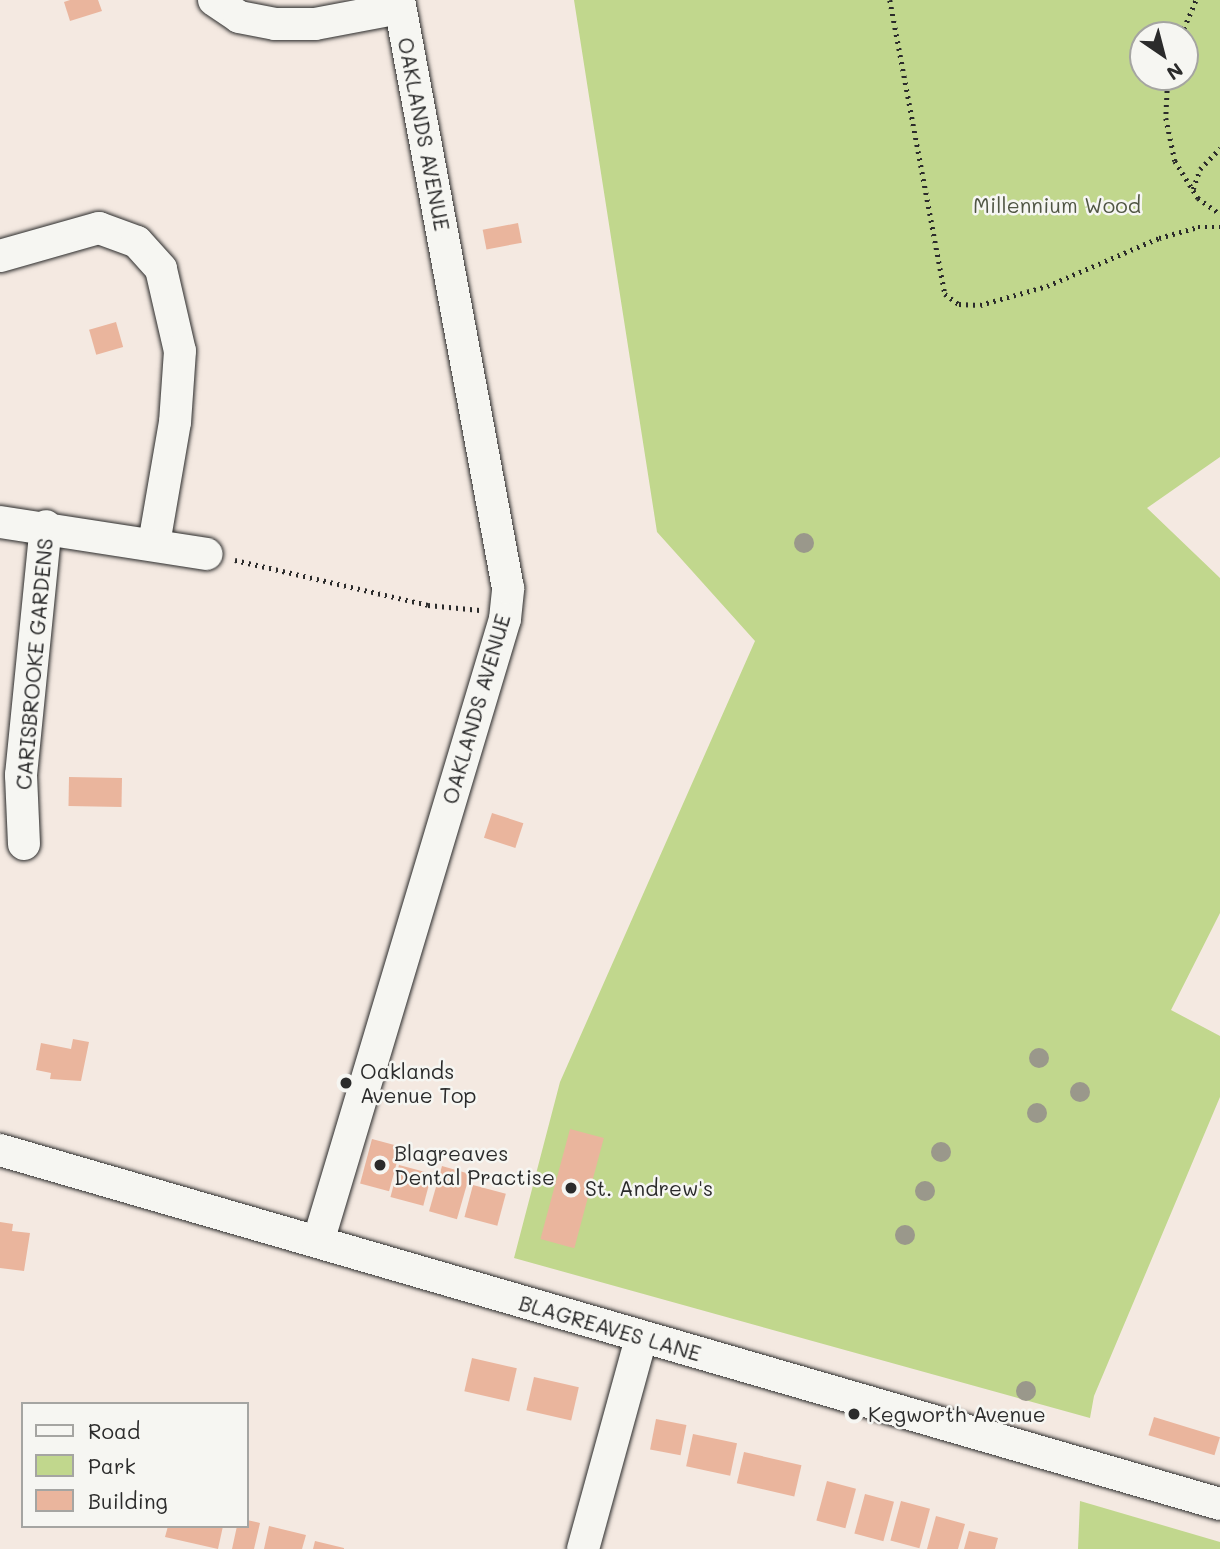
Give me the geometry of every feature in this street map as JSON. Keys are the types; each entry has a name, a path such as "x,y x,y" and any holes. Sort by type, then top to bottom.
{"street":[{"path":"214,0 239,17 275,24 315,24 399,4"},
{"name":"OAKLANDS AVENUE","path":"318,1242 506,613 503,550 399,4"},
{"path":"0,256 99,228 137,242 161,269 180,351 175,422 154,543"},
{"path":"0,522 46,526 207,554"},
{"name":"CARISBROOKE GARDENS","path":"24,844 21,775 46,526"},
{"name":"BLAGREAVES LANE","path":"0,1150 1220,1504"},
{"path":"583,1549 641,1338"}],"path":[{"path":"890,0 945,293 959,304 980,305 1047,286 1159,237 1220,227"},
{"path":"1187,21 1196,0"},
{"path":"1167,91 1166,118 1173,150 1193,190 1220,214"},
{"path":"1193,190 1200,169 1220,148"},
{"path":"207,554 428,605 506,613"}],"green space":[{"name":"Millennium Wood","path":"574,0 1220,0 1220,457 1147,508 1220,578 1220,913 1171,1010 1220,1036 1220,1097 1094,1396 1090,1418 514,1258 560,1082 755,641 657,532"},
{"path":"1080,1501 1220,1542 1220,1549 1078,1549"}],"building":[{"path":"98,0 102,11 70,21 64,2"},
{"path":"518,223 522,243 486,250 483,230"},
{"path":"116,322 123,347 96,355 89,330"},
{"path":"69,777 122,778 121,807 68,806"},
{"path":"492,813 523,823 515,848 484,838"},
{"path":"73,1039 89,1042 81,1081 50,1079 51,1073 36,1070 41,1043 71,1049"},
{"name":"St. Andrew's","path":"570,1129 604,1138 574,1248 540,1239"},
{"name":"Blagreaves Dental Practise","path":"372,1139 401,1147 389,1191 360,1183"},
{"path":"399,1165 432,1174 423,1206 390,1197"},
{"path":"442,1166 470,1174 457,1219 429,1211"},
{"path":"473,1185 506,1194 497,1226 464,1217"},
{"path":"0,1222 13,1224 12,1231 30,1233 24,1271 0,1268"},
{"path":"472,1358 517,1368 509,1401 464,1391"},
{"path":"534,1377 579,1387 571,1420 526,1410"},
{"path":"1154,1417 1220,1437 1214,1455 1148,1435"},
{"path":"656,1419 686,1425 681,1455 650,1449"},
{"path":"693,1434 737,1443 730,1476 686,1466"},
{"path":"744,1452 801,1465 794,1496 737,1483"},
{"path":"827,1481 856,1489 845,1528 816,1521"},
{"path":"865,1494 894,1502 883,1541 854,1534"},
{"path":"901,1501 930,1509 919,1548 890,1541"},
{"path":"936,1516 965,1524 958,1549 927,1549"},
{"path":"248,1520 260,1523 254,1549 232,1549 237,1528 248,1528"},
{"path":"269,1526 306,1535 302,1549 264,1549"},
{"path":"167,1528 223,1528 218,1549 165,1537"},
{"path":"969,1531 998,1538 995,1549 964,1549"},
{"path":"315,1541 344,1548 344,1549 313,1549"}],"place":[{"name":"Oaklands Avenue Top","path":"346,1083"},
{"name":"Blagreaves Dental Practise","path":"380,1165"},
{"name":"St. Andrew's","path":"571,1188"},
{"name":"Kegworth Avenue","path":"854,1414"}]}
